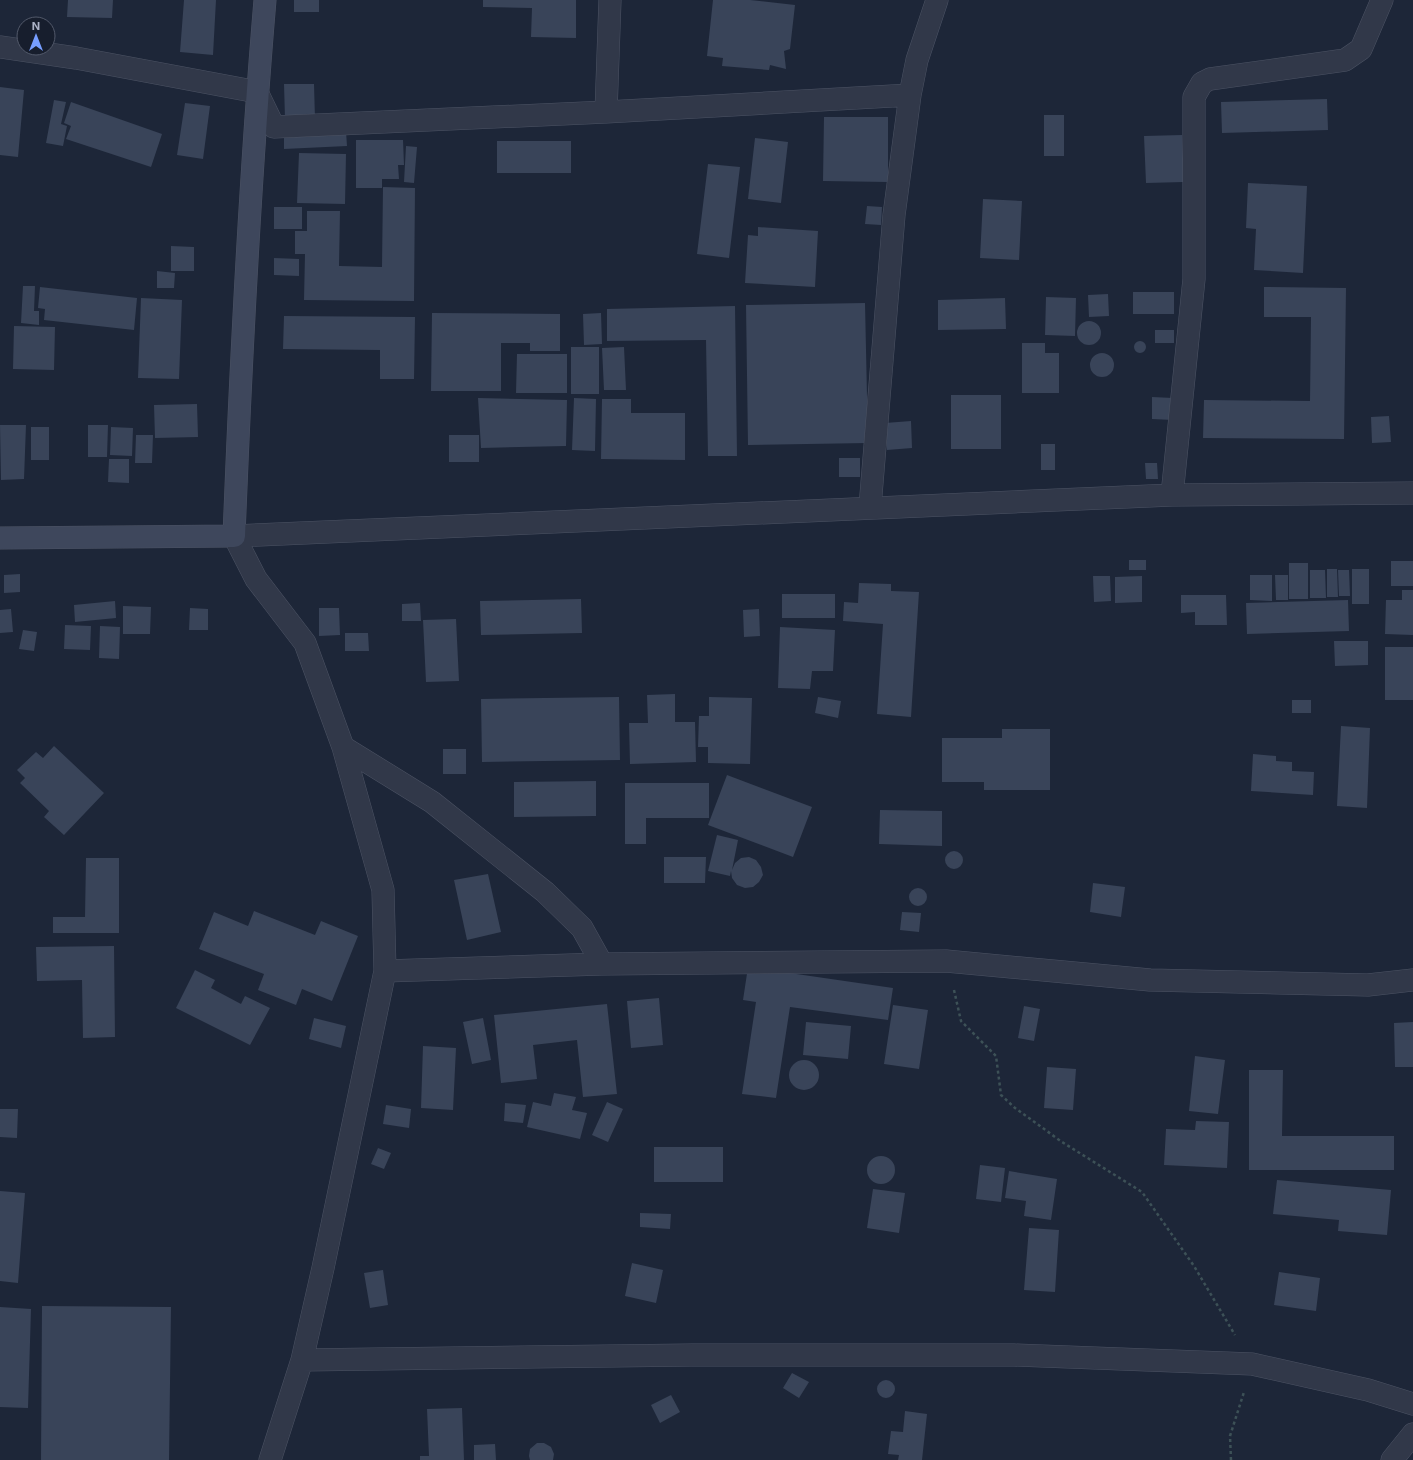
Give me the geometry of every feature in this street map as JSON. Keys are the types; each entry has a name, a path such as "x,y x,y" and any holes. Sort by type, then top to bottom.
{"street":[{"path":"265,0 257,92 242,334 234,536 256,579 305,643 343,747 383,890 385,971 323,1268 302,1360 270,1460"},
{"path":"606,112 610,0"},
{"path":"870,507 894,215 910,95 917,60 937,0"},
{"path":"1172,495 1194,279 1194,97 1202,83 1210,79 1345,60 1361,49 1382,0"},
{"path":"0,47 76,58 257,92"},
{"path":"257,92 274,127 606,112 910,95"},
{"path":"0,538 234,536 1172,495 1413,493"},
{"path":"343,747 432,802 545,892 582,928 602,964"},
{"path":"385,971 602,964 946,960 1150,980 1368,986 1413,980"},
{"path":"302,1360 692,1355 1014,1355 1252,1364 1368,1390 1413,1404"},
{"path":"1392,1460 1413,1434"}],"path":[{"path":"946,960 961,1021 996,1056 1001,1095 1015,1108 1062,1142 1142,1192 1194,1266 1252,1364 1230,1436 1231,1460"}],"building":[{"path":"68,0 113,0 112,18 67,17"},
{"path":"184,0 216,0 213,55 180,52"},
{"path":"294,0 319,0 319,12 294,12"},
{"path":"483,0 576,0 576,38 531,37 532,8 483,7"},
{"path":"713,0 750,0 795,5 790,49 784,51 786,69 770,65 769,70 722,66 723,58 707,56"},
{"path":"284,84 314,84 315,119 285,119"},
{"path":"0,87 24,90 18,157 0,155"},
{"path":"1327,99 1328,130 1222,133 1221,102"},
{"path":"54,100 66,102 61,124 67,126 63,146 46,143"},
{"path":"71,102 162,134 151,167 66,139 71,126 64,123"},
{"path":"185,103 210,106 203,159 177,155"},
{"path":"1044,115 1064,115 1064,156 1044,156"},
{"path":"824,117 888,117 888,182 823,181"},
{"path":"346,131 347,146 284,149 284,135"},
{"path":"1182,135 1184,182 1146,183 1144,136"},
{"path":"755,138 788,142 781,203 748,199"},
{"path":"356,140 403,140 404,165 398,165 399,179 382,179 382,188 356,188"},
{"path":"497,141 571,141 571,173 497,173"},
{"path":"406,146 417,147 414,183 404,182"},
{"path":"299,153 346,154 345,204 297,203"},
{"path":"708,164 740,167 729,258 697,254"},
{"path":"1248,183 1307,186 1303,273 1254,270 1256,229 1246,228"},
{"path":"383,187 415,188 414,301 304,300 305,254 295,254 295,231 307,231 307,211 340,211 339,266 382,267"},
{"path":"983,199 1022,201 1019,260 980,258"},
{"path":"867,206 882,207 881,225 865,224"},
{"path":"274,207 302,207 302,229 274,229"},
{"path":"758,227 818,231 815,287 745,283 748,235 758,236"},
{"path":"171,246 194,247 194,271 171,271"},
{"path":"274,258 299,259 299,276 274,275"},
{"path":"157,271 175,273 174,288 157,288"},
{"path":"23,286 35,286 34,311 39,311 39,325 21,323"},
{"path":"40,287 137,298 134,330 44,320 45,309 38,308"},
{"path":"1264,287 1346,288 1344,439 1203,438 1204,400 1310,401 1311,317 1264,317"},
{"path":"1133,292 1174,292 1174,314 1133,314"},
{"path":"1108,294 1109,316 1089,317 1088,295"},
{"path":"1046,297 1076,298 1075,336 1045,335"},
{"path":"141,298 182,300 179,379 138,378"},
{"path":"1005,298 1006,329 938,330 938,300"},
{"path":"865,303 868,443 748,445 746,305"},
{"path":"735,306 737,456 708,456 706,340 607,341 607,309"},
{"path":"432,313 560,314 560,351 530,351 530,343 501,343 501,391 431,391"},
{"path":"601,313 602,344 584,345 583,314"},
{"path":"284,316 415,317 414,379 380,379 380,350 283,349"},
{"path":"1089,321 1098,324 1101,333 1098,342 1089,345 1080,342 1077,333 1080,324"},
{"path":"14,326 55,327 54,370 13,369"},
{"path":"1155,330 1174,330 1174,343 1155,343"},
{"path":"1138,341 1142,341 1146,347 1142,353 1138,353 1134,349 1134,345"},
{"path":"1022,343 1045,343 1045,353 1059,353 1059,393 1022,393"},
{"path":"571,347 599,347 599,394 571,394"},
{"path":"624,347 626,390 604,390 602,348"},
{"path":"1102,353 1111,356 1114,365 1111,374 1102,377 1093,374 1090,365 1093,356"},
{"path":"517,354 567,354 567,393 516,393"},
{"path":"951,395 1001,395 1001,449 951,449"},
{"path":"1152,397 1173,398 1173,420 1152,419"},
{"path":"478,398 567,400 566,446 481,448"},
{"path":"574,398 596,399 595,451 572,450"},
{"path":"602,399 631,399 631,413 685,413 685,460 601,459"},
{"path":"197,404 198,437 155,438 154,405"},
{"path":"1389,416 1391,442 1372,443 1371,417"},
{"path":"911,421 912,448 887,450 885,423"},
{"path":"0,425 26,425 24,479 1,480"},
{"path":"88,425 108,425 107,457 88,457"},
{"path":"31,427 49,427 49,460 31,460"},
{"path":"111,427 133,428 132,456 110,455"},
{"path":"136,435 153,435 152,463 135,463"},
{"path":"449,435 479,435 479,462 449,462"},
{"path":"1041,444 1055,444 1055,470 1041,470"},
{"path":"839,458 860,458 860,477 839,477"},
{"path":"109,459 129,459 129,483 108,482"},
{"path":"1145,463 1157,463 1158,479 1146,479"},
{"path":"1129,560 1146,560 1146,570 1129,570"},
{"path":"1391,561 1413,561 1413,586 1391,586"},
{"path":"1289,563 1308,563 1308,599 1289,599"},
{"path":"1327,569 1337,569 1338,597 1327,597"},
{"path":"1352,569 1369,569 1369,604 1352,604"},
{"path":"1310,570 1325,570 1326,598 1310,598"},
{"path":"1338,570 1349,570 1350,596 1339,596"},
{"path":"20,574 20,592 4,593 4,575"},
{"path":"1250,575 1272,575 1272,601 1250,600"},
{"path":"1275,575 1288,575 1288,600 1276,600"},
{"path":"1093,576 1110,576 1111,601 1094,602"},
{"path":"1142,576 1142,602 1115,603 1115,577"},
{"path":"859,583 891,584 891,591 919,592 911,717 877,714 883,624 843,621 844,602 858,603"},
{"path":"1402,590 1413,590 1413,635 1385,634 1386,600 1402,600"},
{"path":"782,594 835,594 835,618 782,618"},
{"path":"1181,595 1226,595 1227,625 1195,625 1195,612 1181,613"},
{"path":"581,599 582,633 481,635 480,601"},
{"path":"1348,600 1349,631 1247,634 1246,603"},
{"path":"115,601 116,618 75,622 74,605"},
{"path":"420,603 421,621 402,621 402,604"},
{"path":"123,606 151,607 150,634 123,634"},
{"path":"190,608 208,609 208,630 189,630"},
{"path":"319,608 339,608 340,635 319,636"},
{"path":"11,609 13,632 0,633 0,610"},
{"path":"759,609 760,636 744,637 743,610"},
{"path":"456,619 459,681 426,682 423,620"},
{"path":"65,625 91,626 90,650 64,649"},
{"path":"100,626 120,627 119,659 99,658"},
{"path":"780,627 835,630 833,671 812,671 810,689 778,688"},
{"path":"23,630 37,632 34,651 19,649"},
{"path":"345,633 368,633 369,651 345,651"},
{"path":"1334,641 1368,641 1368,665 1335,666"},
{"path":"1385,647 1413,647 1413,700 1385,700"},
{"path":"675,694 675,722 695,722 696,762 630,764 629,723 648,723 647,695"},
{"path":"619,697 620,760 482,762 481,699"},
{"path":"709,697 752,698 750,764 708,763 708,747 698,747 699,716 709,716"},
{"path":"818,697 841,701 838,718 815,713"},
{"path":"1292,700 1311,700 1311,713 1292,713"},
{"path":"1341,726 1370,728 1367,808 1337,806"},
{"path":"1002,729 1050,729 1050,790 984,790 984,782 942,782 942,738 1002,738"},
{"path":"54,746 104,793 64,835 44,817 49,811 20,783 25,778 17,770 36,752 43,758"},
{"path":"443,749 466,749 466,774 443,774"},
{"path":"1253,754 1276,756 1276,761 1292,762 1292,771 1314,772 1313,795 1251,791"},
{"path":"727,775 812,807 793,857 708,825"},
{"path":"596,781 596,816 514,817 514,782"},
{"path":"625,783 709,783 709,818 646,818 646,844 625,844"},
{"path":"880,810 942,811 942,846 879,844"},
{"path":"717,835 738,840 732,870 735,863 741,858 749,857 756,860 761,867 763,875 759,882 753,887 745,888 737,885 732,878 731,871 730,876 708,871"},
{"path":"950,851 958,851 963,856 961,867 958,869 950,869 945,864 945,856"},
{"path":"664,857 706,857 705,883 664,883"},
{"path":"86,858 119,858 119,933 53,933 53,917 85,917"},
{"path":"488,874 501,932 467,940 454,880"},
{"path":"1093,883 1125,887 1121,917 1090,912"},
{"path":"914,888 922,888 927,893 925,904 922,906 914,906 909,901 909,893"},
{"path":"254,911 315,935 321,921 358,936 332,1001 302,989 296,1005 258,990 264,974 199,949 214,912 248,926"},
{"path":"902,912 921,913 919,932 900,930"},
{"path":"114,946 115,1037 83,1038 82,980 37,981 36,947"},
{"path":"748,967 893,988 888,1020 790,1007 776,1098 742,1094 756,1002 743,1000"},
{"path":"195,970 215,980 211,988 241,1004 245,996 270,1008 250,1045 176,1008"},
{"path":"659,998 663,1045 631,1048 627,1001"},
{"path":"607,1004 617,1094 583,1097 577,1040 533,1045 537,1079 501,1083 494,1015"},
{"path":"893,1005 928,1010 919,1069 884,1064"},
{"path":"1024,1006 1040,1009 1034,1041 1018,1038"},
{"path":"314,1018 346,1026 341,1048 309,1039"},
{"path":"483,1018 491,1060 472,1064 463,1022"},
{"path":"806,1022 851,1026 848,1059 803,1055"},
{"path":"1413,1022 1413,1067 1395,1067 1394,1023"},
{"path":"423,1046 456,1048 453,1110 421,1108"},
{"path":"1195,1056 1225,1060 1218,1114 1189,1111"},
{"path":"804,1060 815,1064 819,1075 815,1086 804,1090 793,1086 789,1075 793,1064"},
{"path":"1047,1067 1076,1069 1073,1110 1044,1108"},
{"path":"1249,1070 1283,1070 1282,1136 1394,1136 1394,1170 1249,1170"},
{"path":"554,1093 576,1097 572,1110 587,1113 580,1139 527,1127 533,1102 551,1106"},
{"path":"607,1102 623,1109 608,1142 592,1135"},
{"path":"505,1103 526,1105 523,1123 504,1121"},
{"path":"386,1105 411,1109 409,1128 383,1124"},
{"path":"0,1109 18,1109 17,1138 0,1137"},
{"path":"1196,1121 1229,1122 1227,1168 1164,1165 1166,1129 1195,1130"},
{"path":"654,1147 723,1147 723,1182 654,1182"},
{"path":"378,1148 391,1153 384,1169 371,1164"},
{"path":"881,1156 891,1160 895,1170 891,1180 881,1184 871,1180 867,1170 871,1160"},
{"path":"980,1165 1005,1168 1001,1202 976,1199"},
{"path":"1009,1171 1057,1179 1051,1220 1024,1216 1026,1201 1005,1198"},
{"path":"1277,1180 1391,1190 1387,1235 1338,1231 1339,1220 1273,1214"},
{"path":"873,1189 905,1193 899,1233 867,1228"},
{"path":"0,1191 25,1193 18,1283 0,1281"},
{"path":"640,1213 671,1214 670,1229 640,1227"},
{"path":"1029,1228 1059,1230 1055,1292 1024,1290"},
{"path":"632,1263 663,1270 656,1303 625,1296"},
{"path":"383,1270 388,1305 370,1308 364,1273"},
{"path":"1279,1272 1320,1278 1316,1311 1274,1305"},
{"path":"42,1306 171,1307 169,1460 41,1460"},
{"path":"0,1307 31,1309 28,1408 0,1407"},
{"path":"792,1373 809,1382 799,1398 783,1388"},
{"path":"882,1380 890,1380 895,1385 893,1396 890,1398 882,1398 877,1393 877,1385"},
{"path":"671,1395 680,1412 660,1423 651,1405"},
{"path":"462,1408 464,1460 420,1460 420,1456 429,1456 427,1409"},
{"path":"905,1411 927,1414 922,1460 898,1460 899,1455 888,1454 891,1431 903,1432"},
{"path":"537,1443 544,1443 551,1447 554,1454 553,1460 530,1460 530,1449"},
{"path":"495,1444 496,1460 474,1460 474,1445"}]}
